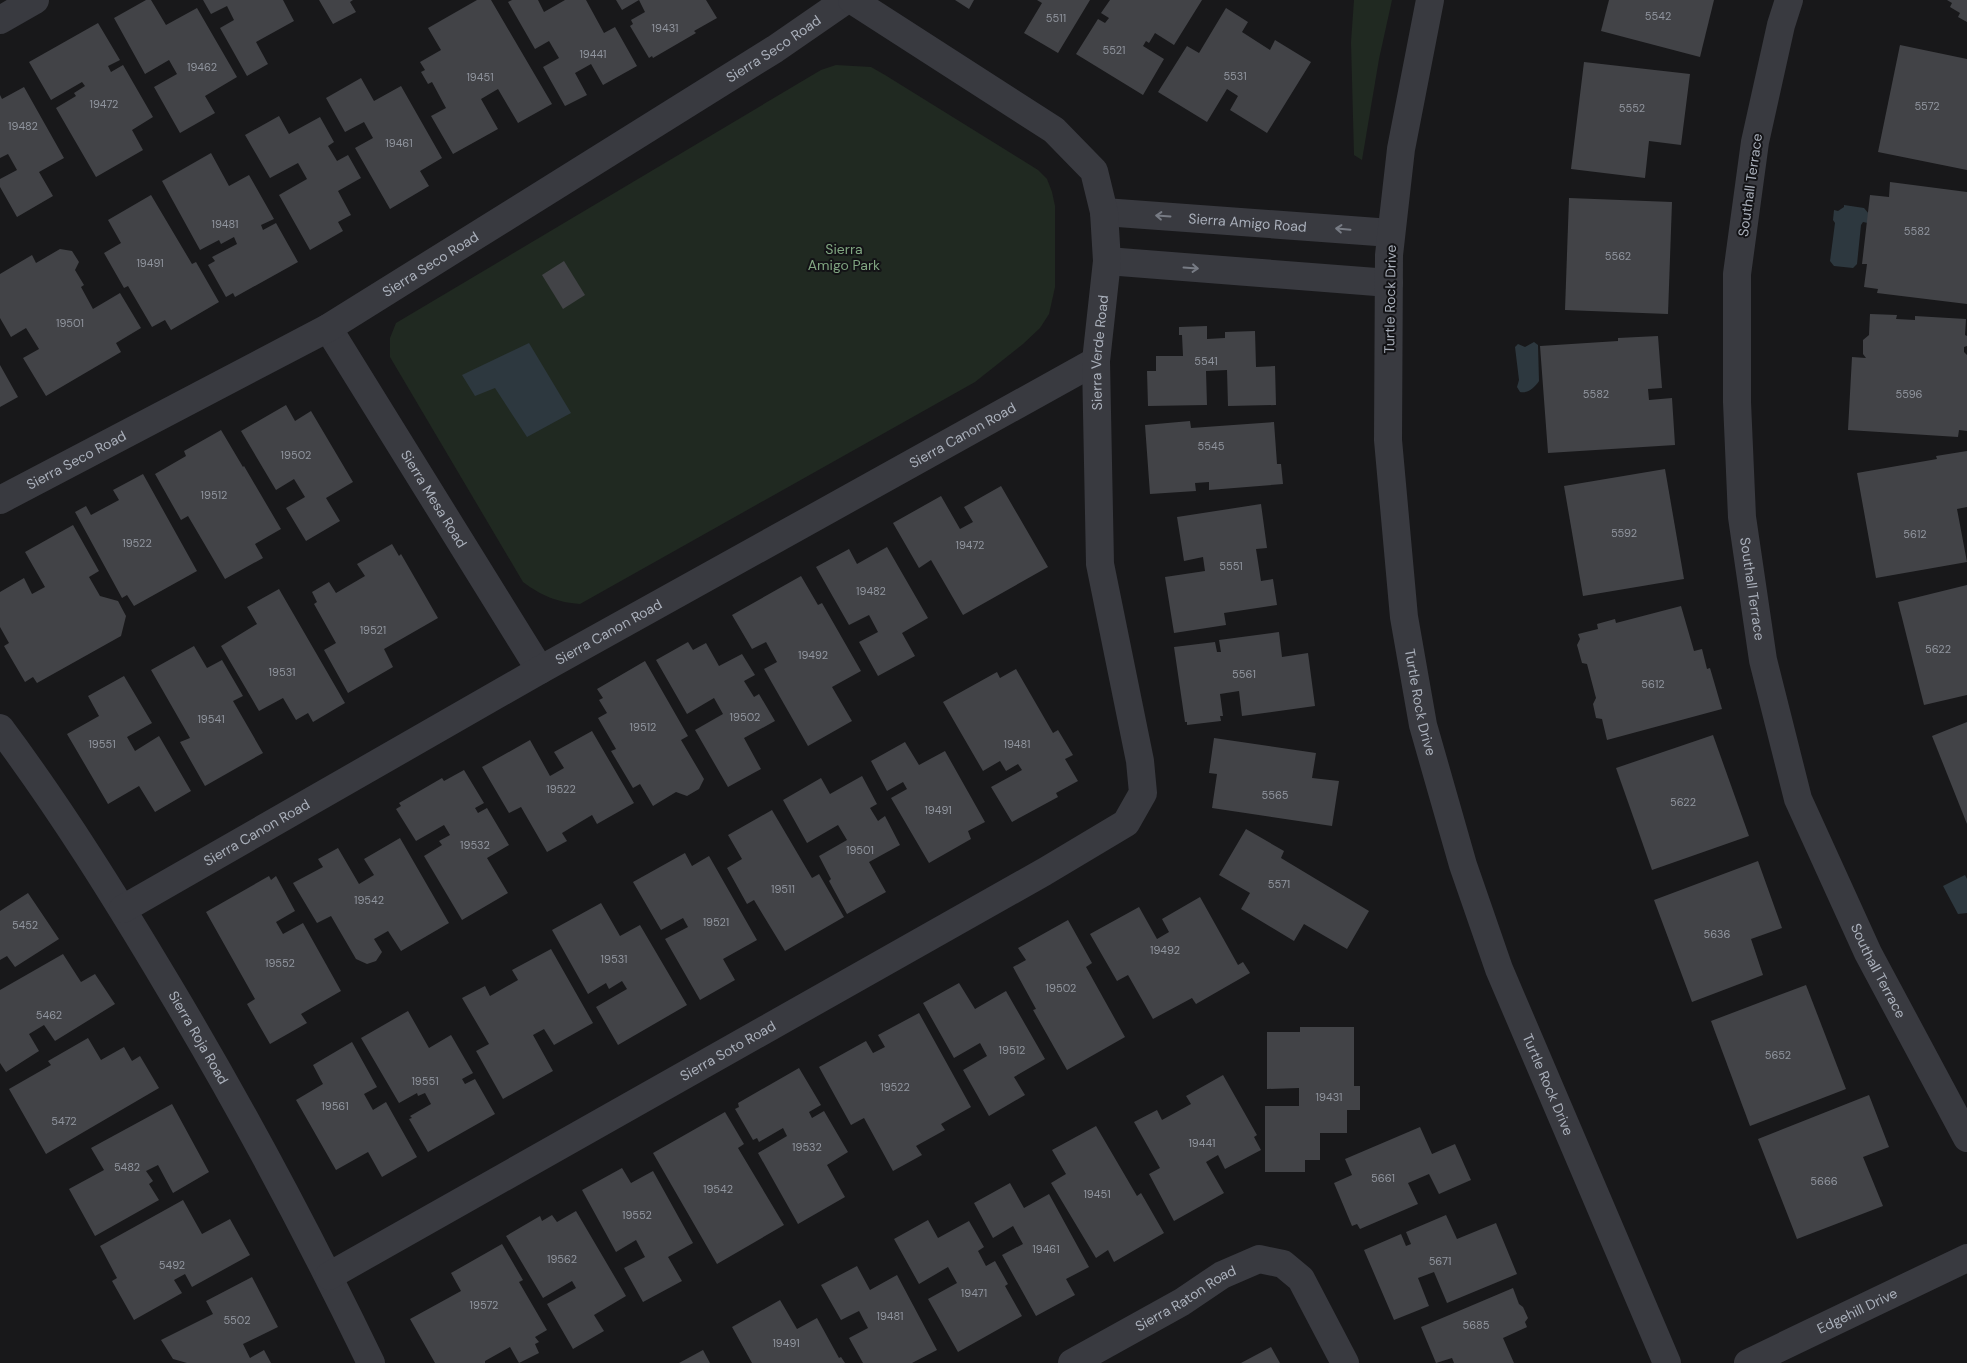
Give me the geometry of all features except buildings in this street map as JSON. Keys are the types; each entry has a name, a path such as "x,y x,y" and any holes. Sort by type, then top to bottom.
{"street":[{"path":"0,20 35,0"},
{"name":"Sierra Seco Road","path":"0,500 328,328 775,48 846,0"},
{"name":"Sierra Verde Road","path":"852,0 1054,130 1094,171 1104,212 1107,261 1096,362 1100,564 1140,761 1143,793 1126,823"},
{"name":"Turtle Rock Drive","path":"1430,0 1401,149 1391,233 1388,283 1388,440 1404,617 1423,724 1463,865 1499,969 1667,1363"},
{"name":"Southall Terrace","path":"1789,0 1781,25 1755,142 1737,274 1737,402 1742,517 1763,660 1798,799 1868,953 1967,1138"},
{"name":"Sierra Amigo Road","path":"1104,212 1391,233"},
{"path":"1107,261 1388,283"},
{"name":"Sierra Mesa Road","path":"328,328 540,670"},
{"name":"Sierra Canon Road","path":"123,909 540,670 1096,362"},
{"name":"Sierra Roja Road","path":"0,728 46,790 123,909 220,1073 329,1276 371,1363"},
{"name":"Sierra Soto Road","path":"329,1276 1044,872 1126,823"},
{"name":"Edgehill Drive","path":"1748,1363 1967,1258"},
{"name":"Sierra Raton Road","path":"1072,1363 1182,1302 1222,1274 1259,1259 1283,1264 1301,1279 1345,1363"}],"green space":[{"path":"1354,0 1392,0 1379,59 1362,160 1354,155 1351,42"},
{"name":"Sierra Amigo Park","path":"836,65 871,67 1038,170 1047,179 1055,206 1055,287 1049,314 1040,328 1023,344 975,382 580,604 556,600 537,591 523,582 390,357 390,338 396,323 821,70"}],"shaded area":[{"path":"1844,205 1864,208 1869,214 1868,223 1863,222 1861,225 1857,264 1853,268 1834,266 1830,261 1835,223 1833,220 1834,210 1838,211"},
{"path":"1534,342 1538,345 1539,381 1528,391 1520,392 1517,387 1519,380 1515,347 1518,344 1525,347"},
{"path":"529,343 571,413 527,437 495,388 475,396 462,375"},
{"path":"1965,875 1967,879 1967,913 1958,914 1943,886"}]}
